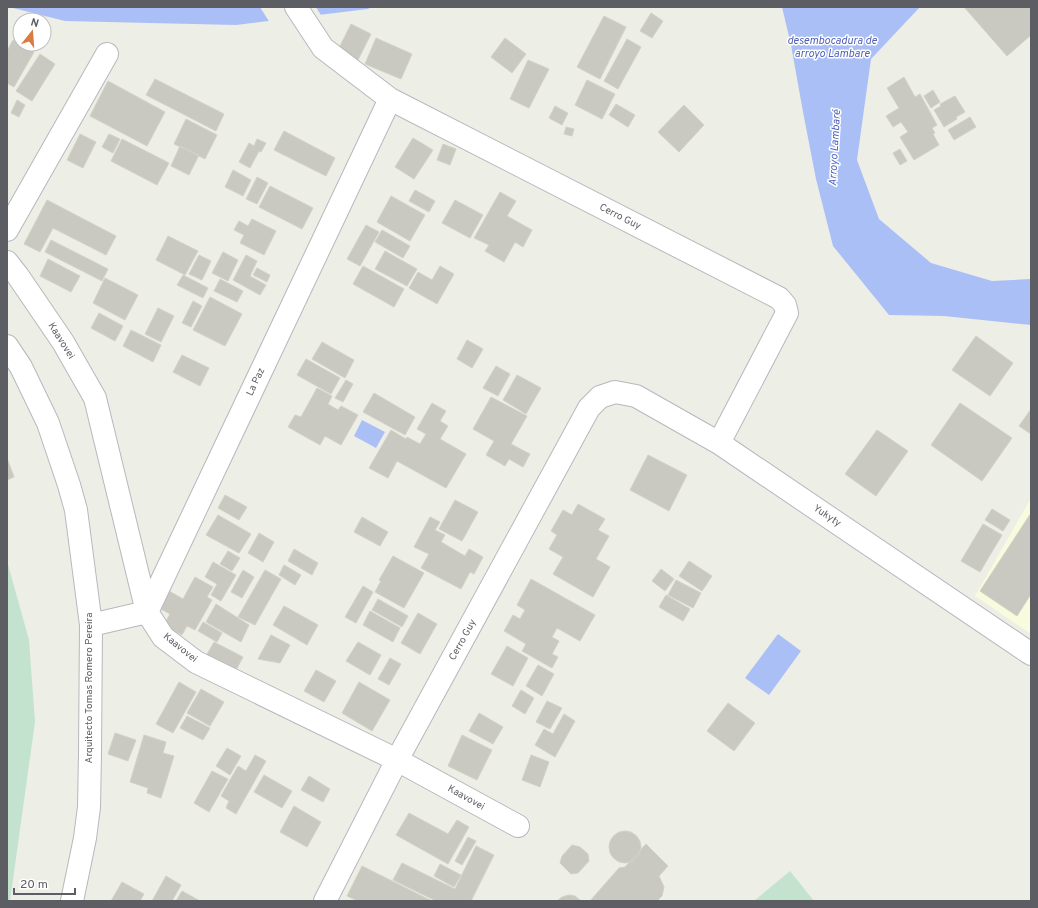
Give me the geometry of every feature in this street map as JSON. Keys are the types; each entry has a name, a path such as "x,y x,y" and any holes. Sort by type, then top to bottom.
{"street":[{"name":"Cerro Guy","path":"296,7 322,48 390,99 779,298 785,305 787,313 719,443"},
{"path":"7,230 107,54"},
{"name":"La Paz","path":"147,612 390,99"},
{"name":"Kaavovei","path":"7,262 63,342 95,398 147,612 163,637 196,662 398,760 518,826"},
{"name":"Arquitecto Tomas Romero Pereira","path":"7,346 21,367 48,423 69,485 76,510 91,625 89,807 72,901"},
{"name":"Cerro Guy","path":"324,901 398,760 589,408 600,397 615,392"},
{"name":"Yukyty","path":"615,392 636,396 719,443 1031,654"},
{"path":"91,625 147,612"}],"shaded area":[{"path":"1031,498 1031,634 975,596"},
{"path":"7,561 29,640 35,722 10,901 7,901"},
{"path":"790,871 814,901 754,901"}],"water":[{"path":"9,7 371,7 368,9 236,25 65,21 52,18 52,12 29,12"},
{"name":"desembocadura de arroyo Lambare","path":"782,7 920,7 871,59 857,160 879,219 931,263 992,281 1031,279 1031,325 944,316 889,315 833,246 816,179 791,45"},
{"path":"362,420 385,432 376,448 354,436"},
{"path":"778,634 801,651 769,695 745,678"}],"pier":[{"path":"260,7 316,7 322,17 270,23"}],"building":[{"path":"964,7 1031,7 1031,35 1007,56"},
{"path":"651,13 663,21 652,38 640,31"},
{"path":"604,16 626,27 600,79 577,67"},
{"path":"351,24 371,34 357,62 337,52"},
{"path":"376,38 412,54 401,79 365,64"},
{"path":"505,38 526,54 512,73 491,57"},
{"path":"627,39 641,47 618,89 604,81"},
{"path":"12,42 12,52 34,52 14,87 7,83 7,51"},
{"path":"40,54 55,64 32,101 16,91"},
{"path":"528,60 549,69 529,108 510,99"},
{"path":"904,77 915,97 920,94 937,125 932,128 935,133 933,134 939,145 914,160 900,137 908,132 901,122 893,127 886,116 899,108 887,88"},
{"path":"155,79 224,114 216,131 146,95"},
{"path":"587,80 615,94 602,119 575,105"},
{"path":"108,81 165,112 147,146 90,116"},
{"path":"933,90 940,102 931,108 924,96"},
{"path":"955,96 965,112 944,127 934,110 941,106 940,104"},
{"path":"17,100 25,105 19,117 11,113"},
{"path":"616,104 635,115 628,127 609,115"},
{"path":"684,105 704,125 679,152 658,132"},
{"path":"555,106 568,113 562,125 549,118"},
{"path":"970,117 976,127 954,140 948,130"},
{"path":"186,119 217,135 205,159 174,144"},
{"path":"566,127 574,129 572,136 564,134"},
{"path":"284,131 335,158 326,176 274,150"},
{"path":"80,134 96,142 83,168 67,160"},
{"path":"109,134 120,139 113,153 102,147"},
{"path":"413,138 433,150 414,179 395,167"},
{"path":"122,139 169,163 157,185 111,161"},
{"path":"257,139 266,143 261,152 259,151 250,168 239,162 249,143 254,146"},
{"path":"443,144 456,149 450,165 437,160"},
{"path":"180,146 199,155 189,175 171,166"},
{"path":"900,149 907,161 900,165 893,153"},
{"path":"233,170 251,180 243,196 225,187"},
{"path":"257,177 268,183 257,204 246,199"},
{"path":"270,186 313,208 302,229 259,207"},
{"path":"415,190 435,201 429,212 409,201"},
{"path":"500,192 516,201 507,216 532,230 523,247 515,242 504,262 485,251 489,245 474,238"},
{"path":"391,196 425,215 410,241 377,222"},
{"path":"47,200 116,236 106,255 53,228 40,252 24,244"},
{"path":"455,200 483,215 470,238 442,223"},
{"path":"252,219 276,231 264,255 240,243 244,235 234,230 239,221 248,226"},
{"path":"366,225 379,232 360,266 347,259"},
{"path":"382,230 410,246 403,258 375,242"},
{"path":"168,236 198,251 185,275 156,260"},
{"path":"51,240 108,269 102,281 45,252"},
{"path":"385,251 417,269 407,286 375,269"},
{"path":"223,252 238,260 228,281 212,273"},
{"path":"199,255 211,261 202,280 189,274"},
{"path":"246,255 257,261 250,276 266,285 260,295 233,280"},
{"path":"48,259 80,276 71,292 40,276"},
{"path":"363,266 404,289 394,307 353,284"},
{"path":"440,266 454,274 437,304 409,288 418,272 432,280"},
{"path":"257,268 270,275 267,282 253,275"},
{"path":"183,275 208,288 203,298 177,285"},
{"path":"105,278 138,295 125,320 93,303"},
{"path":"220,279 243,291 237,302 214,291"},
{"path":"210,297 242,314 225,346 193,330"},
{"path":"193,301 202,306 191,327 182,323"},
{"path":"158,308 174,316 161,342 145,334"},
{"path":"99,313 123,326 115,341 91,328"},
{"path":"131,330 161,345 153,362 123,346"},
{"path":"976,336 1013,363 990,396 952,370"},
{"path":"467,340 483,349 472,368 457,359"},
{"path":"322,342 354,360 345,378 312,359"},
{"path":"182,355 209,368 200,386 173,372"},
{"path":"306,359 340,378 331,394 297,375"},
{"path":"496,366 510,374 498,396 483,388"},
{"path":"517,375 541,388 526,414 503,400"},
{"path":"346,380 353,384 343,402 335,398"},
{"path":"317,388 332,396 328,404 338,410 341,406 358,415 341,445 325,436 320,445 288,427 295,415 301,417"},
{"path":"374,393 415,417 405,435 363,412"},
{"path":"491,397 527,416 511,444 530,454 523,467 509,459 505,466 486,455 494,441 473,429"},
{"path":"432,403 446,411 440,421 448,426 440,439 466,454 446,488 397,461 388,478 369,468 391,430 406,439 407,437 420,444 426,434 417,429"},
{"path":"960,403 1012,438 982,481 931,445"},
{"path":"1031,409 1031,434 1019,426"},
{"path":"877,430 908,451 876,496 845,474"},
{"path":"648,455 687,475 669,511 630,490"},
{"path":"7,458 14,477 7,480"},
{"path":"225,495 247,507 239,520 218,508"},
{"path":"455,500 478,512 462,541 439,529"},
{"path":"578,504 605,519 598,530 609,536 596,559 610,567 593,597 553,574 563,557 549,549 557,535 551,531 563,510 572,515"},
{"path":"992,509 1010,520 1003,531 985,520"},
{"path":"1031,513 1031,594 1017,616 980,591"},
{"path":"218,515 251,534 239,553 206,535"},
{"path":"362,517 388,532 380,546 354,532"},
{"path":"430,517 440,522 435,530 445,535 441,542 465,556 469,549 483,557 474,574 470,572 461,589 421,568 429,554 414,547"},
{"path":"983,524 1002,535 980,572 961,561"},
{"path":"259,533 274,542 263,562 248,553"},
{"path":"294,549 318,563 312,575 288,561"},
{"path":"228,551 240,558 232,571 220,564"},
{"path":"393,556 424,573 404,608 375,592 381,581 379,580"},
{"path":"689,561 712,576 702,591 679,576"},
{"path":"213,562 236,575 221,601 211,595 217,584 205,577"},
{"path":"284,565 301,575 295,585 279,575"},
{"path":"661,569 674,579 665,591 652,581"},
{"path":"243,570 254,577 242,598 231,592"},
{"path":"265,570 281,579 255,625 238,617"},
{"path":"195,577 213,587 207,597 212,600 195,630 187,626 182,635 164,625 170,614 159,608 169,591 183,599"},
{"path":"531,579 595,615 580,641 557,628 552,637 559,641 552,654 558,657 552,668 522,651 526,644 504,631 513,615 520,619 525,610 517,605"},
{"path":"676,580 701,593 693,608 668,595"},
{"path":"363,586 373,592 356,623 345,617"},
{"path":"666,595 690,609 683,621 659,607"},
{"path":"378,599 408,616 402,627 372,610"},
{"path":"216,604 249,625 241,642 206,622"},
{"path":"284,606 318,625 307,645 273,625"},
{"path":"370,611 400,628 393,642 363,625"},
{"path":"418,613 437,624 420,654 401,643"},
{"path":"203,622 222,633 217,642 198,631"},
{"path":"271,635 290,645 280,663 258,659"},
{"path":"214,642 243,657 235,672 206,656"},
{"path":"358,642 381,655 370,675 346,661"},
{"path":"507,646 528,658 513,686 491,674"},
{"path":"390,658 401,664 389,685 378,679"},
{"path":"538,665 554,674 542,696 526,686"},
{"path":"316,670 336,681 324,702 304,691"},
{"path":"179,682 196,692 173,733 156,724"},
{"path":"359,682 390,700 372,731 342,713"},
{"path":"201,689 224,702 210,726 187,713"},
{"path":"521,690 534,698 525,714 512,706"},
{"path":"547,701 562,708 550,729 536,722"},
{"path":"728,703 755,723 734,751 707,731"},
{"path":"479,713 503,727 493,744 469,731"},
{"path":"564,714 575,721 555,757 535,745 544,729 553,734"},
{"path":"187,716 210,728 203,740 180,728"},
{"path":"115,733 136,740 128,761 108,754"},
{"path":"144,735 166,742 163,753 174,756 161,798 147,793 148,788 130,782"},
{"path":"462,735 492,750 477,780 448,766"},
{"path":"227,748 241,756 230,775 216,766"},
{"path":"255,755 266,761 236,814 226,808 229,801 221,796 238,766 246,771"},
{"path":"531,755 549,762 540,787 522,780"},
{"path":"212,771 228,779 209,812 194,803"},
{"path":"264,775 292,791 282,808 254,792"},
{"path":"309,776 330,789 323,802 301,790"},
{"path":"294,806 321,822 307,847 280,832"},
{"path":"409,813 448,834 457,820 469,827 448,864 396,835"},
{"path":"625,831 631,832 638,838 641,847 640,853 634,860 625,863 619,862 612,856 609,847 610,841 616,834"},
{"path":"468,837 476,841 462,865 455,861"},
{"path":"646,844 668,866 659,876 664,887 662,896 657,901 590,901 619,868 625,867"},
{"path":"572,845 580,847 588,854 589,861 578,873 571,874 560,863 562,856"},
{"path":"476,846 494,855 471,901 436,901 393,880 402,863 455,889"},
{"path":"440,864 461,875 454,887 434,876"},
{"path":"362,866 432,901 358,901 347,896"},
{"path":"166,876 181,885 172,901 152,901"},
{"path":"122,882 144,894 140,901 111,901"},
{"path":"182,891 200,901 176,901"},
{"path":"569,895 575,896 581,901 557,901 562,897"}],"water label":[{"name":"Arroyo Lambaré","path":"835,148"}]}
